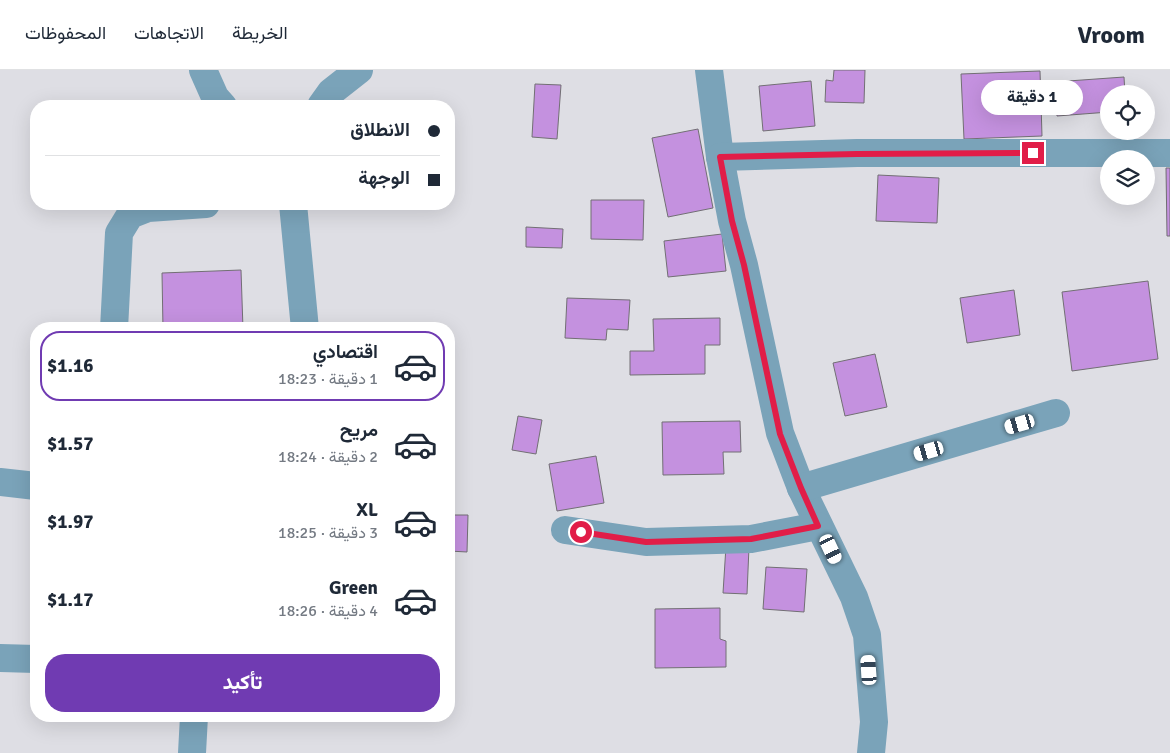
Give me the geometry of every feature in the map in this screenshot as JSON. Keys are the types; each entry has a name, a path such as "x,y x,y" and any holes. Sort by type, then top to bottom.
{"street":[{"path":"203,70 218,100"},
{"path":"326,100 331,92 359,70"},
{"path":"710,70 720,157 732,221 744,265 780,434 818,526 854,597 867,635 874,722 871,753"},
{"path":"720,157 1170,152"},
{"path":"114,322 119,233 130,215 143,210"},
{"path":"294,210 304,322"},
{"path":"801,488 1056,413"},
{"path":"0,482 30,485"},
{"path":"565,530 646,542 751,539 818,526"},
{"path":"0,658 30,659"},
{"path":"192,753 194,722"}],"building":[{"path":"834,70 865,70 864,103 825,102 826,80 833,81"},
{"path":"1040,71 1042,136 964,139 961,74"},
{"path":"1124,77 1124,85 1100,85 1100,113 1057,116 1054,82"},
{"path":"811,81 815,126 763,131 759,86"},
{"path":"535,84 561,85 557,139 532,137"},
{"path":"698,129 713,208 668,217 652,138"},
{"path":"1166,168 1170,168 1170,236 1167,236"},
{"path":"878,175 939,178 937,223 876,221"},
{"path":"591,200 644,200 643,240 591,239"},
{"path":"526,227 563,229 562,248 526,247"},
{"path":"722,234 726,271 668,277 664,241"},
{"path":"241,270 243,322 163,322 162,273"},
{"path":"1148,281 1158,359 1072,371 1062,292"},
{"path":"1014,290 1020,335 967,343 960,298"},
{"path":"567,298 630,300 628,330 607,329 606,340 565,338"},
{"path":"720,318 720,345 705,345 705,374 630,375 630,351 654,351 653,319"},
{"path":"875,354 887,407 845,416 833,363"},
{"path":"518,416 542,420 536,454 512,450"},
{"path":"740,421 741,452 723,452 724,474 663,475 662,422"},
{"path":"596,456 604,503 557,511 549,464"},
{"path":"455,515 468,515 467,552 455,551"},
{"path":"726,546 749,547 747,594 723,593"},
{"path":"766,567 807,569 804,612 763,609"},
{"path":"720,608 720,639 726,641 726,667 655,668 655,609"}],"route":[{"path":"581,532 646,542 751,539 818,526 780,434 744,265 732,221 720,157 1033,153"}]}
